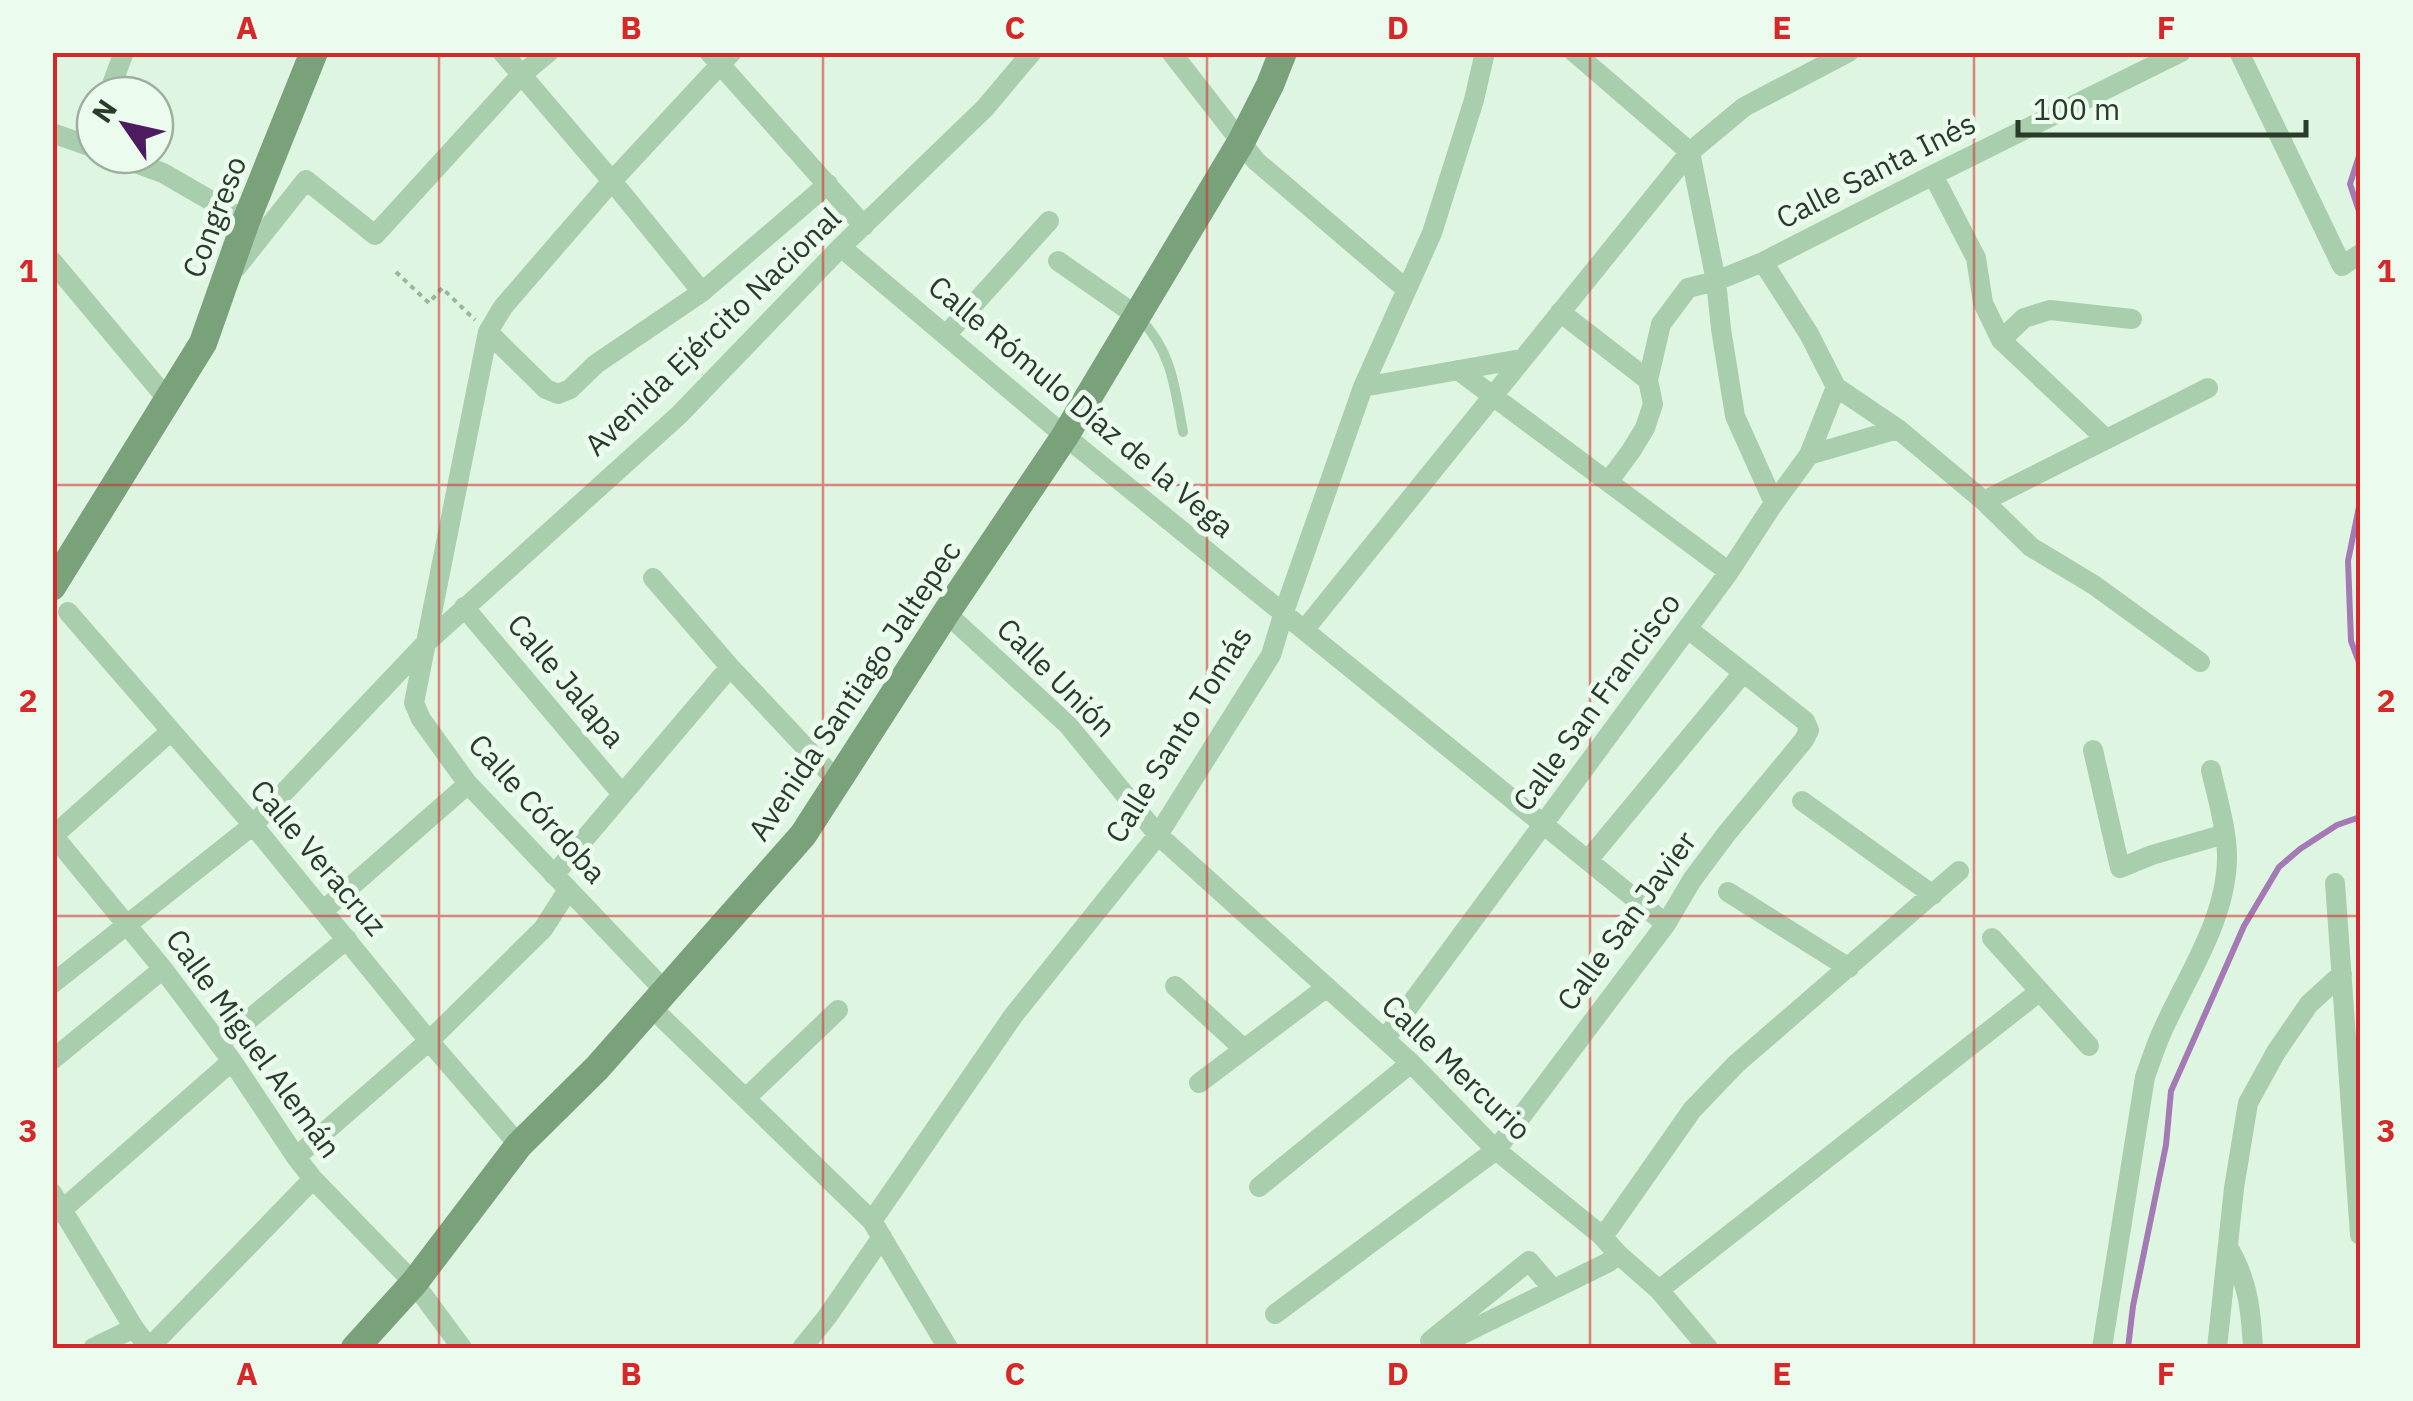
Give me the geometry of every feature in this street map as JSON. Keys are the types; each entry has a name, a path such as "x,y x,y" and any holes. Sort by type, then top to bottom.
{"street":[{"name":"Congreso","path":"52,587 203,342 246,221 314,52"},
{"path":"502,52 702,292"},
{"path":"225,282 306,180 375,235 521,75 549,52"},
{"name":"Avenida Ejército Nacional","path":"52,984 253,825 425,644 679,414 841,247 985,108 1032,52"},
{"path":"1171,52 1256,161 1406,289"},
{"name":"Avenida Santiago Jaltepec","path":"355,1348 414,1284 520,1146 659,1000 803,835 1065,436 1241,142 1283,52"},
{"name":"Calle Santo Tomás","path":"802,1348 827,1318 877,1229 1013,1016 1158,835 1271,655 1364,386 1432,233 1486,52"},
{"path":"1574,52 1690,152 1716,280 1735,416 1774,503"},
{"path":"1304,629 1690,152 1744,107 1849,52"},
{"name":"Calle Santa Inés","path":"1608,482 1645,428 1654,404 1648,380 1662,324 1688,288 1763,262 2180,52"},
{"path":"2238,52 2342,266 2360,254"},
{"path":"828,184 702,292 596,364 570,389 558,394 546,389 488,332 502,307 720,56 864,226"},
{"path":"1933,174 1976,258 1983,304 2000,340 2106,440"},
{"path":"167,175 246,221"},
{"path":"946,335 1049,221"},
{"name":"Calle Rómulo Díaz de la Vega","path":"841,247 1065,436 1666,924"},
{"path":"1058,260 1137,316"},
{"path":"52,261 168,400"},
{"path":"1763,262 1809,334 1836,387 1898,429 2032,547 2200,662"},
{"path":"2000,340 2024,318 2050,310 2132,319"},
{"path":"1560,312 1648,380"},
{"name":"Calle Córdoba","path":"488,332 414,703 421,719 468,784 561,882 746,1098 877,1229 948,1348"},
{"path":"1364,386 1521,359"},
{"path":"1458,370 1729,572"},
{"name":"Calle San Francisco","path":"1385,1039 1729,572 1809,455 1836,387"},
{"path":"1984,501 2208,388"},
{"path":"1809,455 1898,429"},
{"path":"652,578 838,782"},
{"name":"Calle Jalapa","path":"464,607 622,794"},
{"name":"Calle Veracruz","path":"68,612 253,825 520,1146"},
{"name":"Calle Unión","path":"946,613 1068,725 1158,835"},
{"path":"1588,860 1742,674 1688,629"},
{"path":"296,1157 429,1041 543,928 561,882 622,794 730,667"},
{"name":"Calle San Javier","path":"1275,1314 1496,1150 1666,924 1703,864 1804,740 1809,730 1805,721 1742,674"},
{"path":"53,835 171,731"},
{"path":"2092,750 2120,868 2225,834"},
{"path":"2102,1348 2145,1077 2204,946 2225,886 2225,834 2211,770"},
{"path":"324,910 468,784"},
{"path":"1802,801 1933,895"},
{"name":"Calle Miguel Alemán","path":"53,835 163,968 313,1179 414,1284 462,1348"},
{"name":"Calle Mercurio","path":"1158,835 1411,1063 1496,1150 1601,1235 1659,1290 1708,1348"},
{"path":"1601,1235 1692,1110 1736,1064 1959,871"},
{"path":"2335,883 2360,1235"},
{"path":"1728,892 1849,968"},
{"path":"1992,938 2089,1046"},
{"path":"219,1044 347,939"},
{"path":"52,1060 163,968"},
{"path":"2216,1348 2248,1104 2276,1052 2309,1004 2342,974"},
{"path":"1175,986 1244,1049"},
{"path":"1199,1084 1327,987"},
{"path":"1659,1290 2040,991"},
{"path":"746,1098 838,1010"},
{"path":"232,1061 56,1206 149,1348 313,1179"},
{"path":"1259,1186 1411,1063"},
{"path":"2228,1247 2247,1286 2253,1348"},
{"path":"1434,1348 1609,1262 1618,1254"},
{"path":"1421,1348 1530,1262 1553,1289"},
{"path":"93,1348 134,1328"}],"lane":[{"path":"1137,316 1150,328 1168,358 1183,432"}],"path":[{"path":"396,272 430,302 442,288 488,332"}],"waterway":[{"path":"2360,153 2350,184 2360,214"},
{"path":"2360,502 2348,561 2351,641 2360,665"},
{"path":"2128,1348 2166,1145 2171,1091 2244,926 2279,867 2337,825 2360,817"}]}
